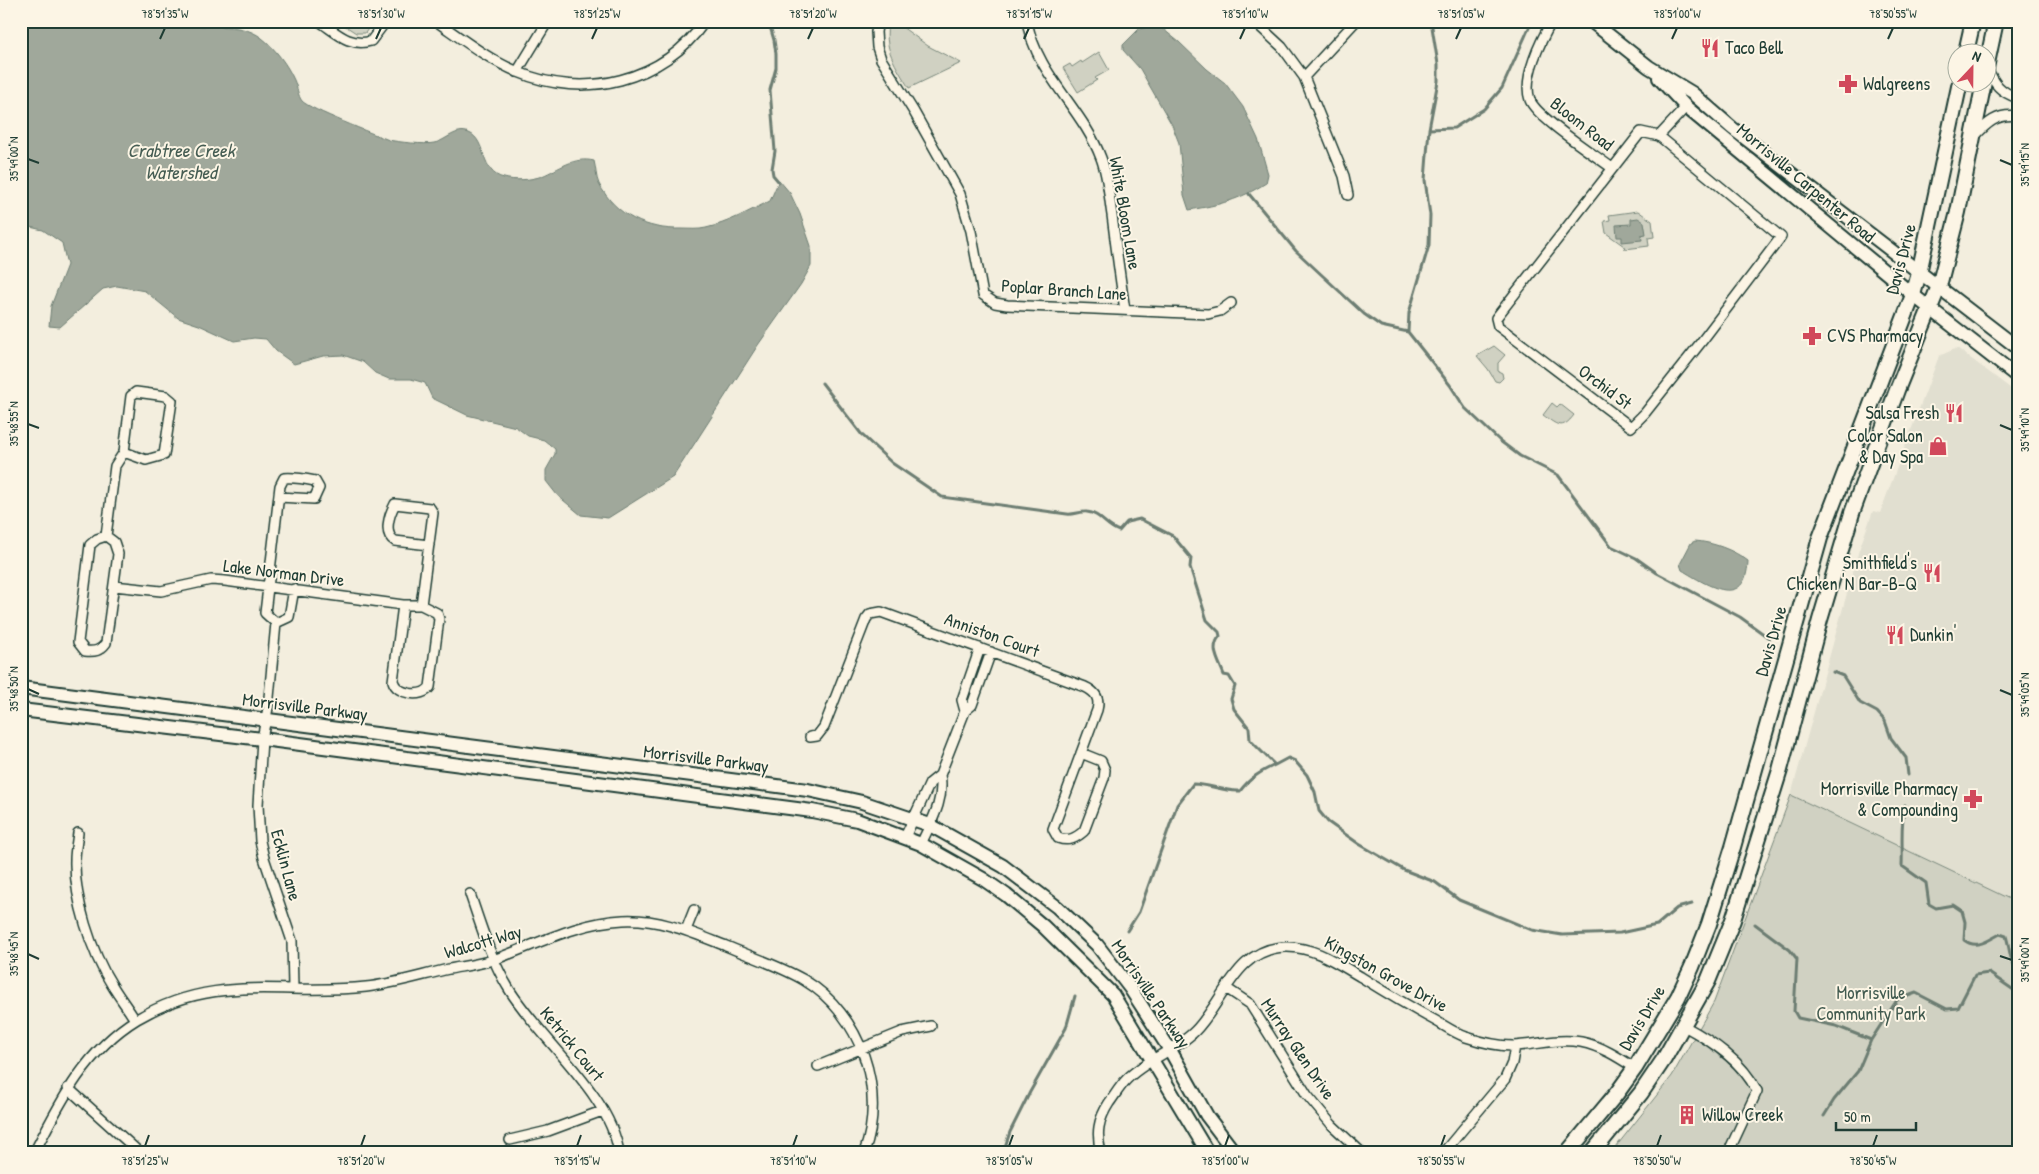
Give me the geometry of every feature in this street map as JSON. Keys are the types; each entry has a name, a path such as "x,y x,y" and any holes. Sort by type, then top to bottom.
{"main road":[{"name":"Morrisville Carpenter Road","path":"1591,21 1649,67 1692,93 1732,128 2018,348"},
{"path":"1968,42 1973,21"},
{"path":"1992,42 1996,21"},
{"name":"Morrisville Carpenter Road","path":"1649,67 1686,107 1913,295 2018,377"},
{"name":"Davis Drive","path":"1567,1153 1617,1093 1635,1068 1678,997 1709,924 1736,838 1820,538 1913,295 1958,92"},
{"path":"1592,1153 1641,1093 1684,1026 1708,981 1732,920 1780,770 1820,620 1852,512 1897,390 1939,286 1958,212 1982,92"},
{"name":"Morrisville Parkway","path":"21,688 808,790 862,802 930,825 1003,866 1057,906 1078,926 1114,966 1170,1050 1207,1116 1235,1153"},
{"name":"Morrisville Parkway","path":"21,710 262,739 812,811 856,820 905,837 983,879 1006,895 1044,926 1113,995 1208,1153"}],"street":[{"path":"319,21 350,42 357,43 371,40 386,21"},
{"path":"436,21 517,72 558,85 584,86 621,80 638,75 669,57 689,40 705,21"},
{"path":"517,72 548,21"},
{"name":"Poplar Branch Lane","path":"878,21 877,47 881,59 914,112 960,194 971,231 983,294 995,303 1001,304 1208,314 1220,311 1231,303"},
{"name":"White Bloom Lane","path":"1027,21 1034,47 1043,64 1090,134 1102,159 1108,186 1124,310"},
{"path":"1254,21 1282,47 1304,77 1344,176 1348,195"},
{"path":"1304,77 1356,21"},
{"name":"Bloom Road","path":"1552,21 1538,47 1531,72 1528,90 1531,102 1543,116 1612,168"},
{"path":"1996,85 2002,91 2018,98"},
{"path":"1659,136 1686,107"},
{"path":"1974,137 1988,122 1998,117 2018,116"},
{"name":"Orchid St","path":"1641,132 1659,136 1781,236 1702,342 1645,413 1631,427 1498,326 1496,318 1641,132"},
{"path":"106,536 114,466 124,452 131,396 136,392 166,396 172,401 164,455 146,460 124,452"},
{"path":"279,497 265,613 276,623 289,617 294,590"},
{"path":"403,605 393,681 400,691 426,692 430,687 439,619 438,613 421,605 429,546 433,513 430,508 395,504 390,512 388,521 390,539 394,542 429,546"},
{"path":"106,536 114,542 118,554 106,643 102,649 95,652 85,651 78,642 90,545 97,539 106,536"},
{"name":"Lake Norman Drive","path":"114,586 161,591 211,580 267,585 403,605 421,605"},
{"name":"Anniston Court","path":"810,737 816,736 824,727 866,619 870,614 876,612 890,614 1086,687 1095,694 1098,704 1082,753"},
{"name":"Ecklin Lane","path":"276,623 262,739 258,798 260,841 274,893 292,941 293,988"},
{"path":"965,710 962,700 980,648"},
{"path":"921,844 930,825 941,792 940,774 965,710 972,704 991,652"},
{"path":"1082,753 1101,761 1105,770 1104,778 1084,831 1078,836 1064,840 1058,838 1053,829 1082,753"},
{"path":"905,837 930,783 940,774"},
{"path":"78,833 74,860 86,925 97,955 111,984 136,1020"},
{"name":"Ketrick Court","path":"470,894 493,960 508,989 583,1082 615,1135 619,1153"},
{"path":"686,930 694,910"},
{"name":"Walcott Way","path":"34,1153 68,1088 103,1046 136,1020 178,1001 208,992 240,988 333,989 367,987 493,960 583,927 611,921 647,921 686,930 804,980 826,997 848,1022 861,1047 869,1071 873,1095 871,1128 864,1153"},
{"name":"Kingston Grove Drive","path":"1101,1153 1098,1128 1104,1111 1128,1078 1185,1040 1202,1024 1235,973 1246,962 1257,955 1284,947 1310,950 1327,957 1464,1036 1497,1045 1515,1046 1564,1040 1579,1042 1606,1050 1635,1068"},
{"name":"Murray Glen Drive","path":"1226,988 1250,1004 1308,1095 1332,1125 1362,1153"},
{"path":"818,1066 902,1032 931,1026"},
{"path":"1684,1026 1731,1058 1751,1079 1757,1091 1728,1153"},
{"path":"1443,1153 1505,1079 1512,1063 1515,1046"},
{"path":"68,1088 140,1153"},
{"path":"510,1140 548,1131 602,1111"}],"shaded area":[{"path":"1957,348 2018,394 2018,903 1791,795 1859,550 1873,511 1880,513 1939,356"}],"green space":[{"path":"338,21 374,21 365,33 356,33"},
{"path":"889,21 894,21 928,46 961,63 909,88 891,56 887,40"},
{"path":"1099,52 1109,70 1095,78 1097,80 1078,92 1063,68 1070,64 1072,67 1081,61 1082,63"},
{"path":"1638,211 1652,221 1654,237 1648,238 1649,246 1625,249 1624,246 1606,233 1604,221 1610,220 1609,215"},
{"path":"1494,346 1505,355 1498,363 1498,371 1502,373 1503,378 1499,382 1495,381 1477,356"},
{"path":"1552,403 1557,407 1560,404 1574,415 1563,425 1556,424 1543,415"},
{"name":"Morrisville Community Park","path":"1791,795 2018,903 2018,1153 1611,1153 1672,1076 1714,1002"}],"water":[{"name":"Crabtree Creek Watershed","path":"21,21 179,21 200,26 232,27 252,32 262,38 281,58 295,82 302,101 317,110 393,141 430,144 455,133 469,133 479,142 491,170 496,175 508,179 533,178 580,160 594,161 599,184 614,205 634,219 657,227 697,229 722,223 770,201 779,180 790,193 800,214 811,246 811,266 673,477 608,518 581,515 557,495 546,481 546,470 555,454 555,449 544,440 528,436 516,427 467,415 432,398 425,383 411,379 389,379 375,373 363,362 343,355 323,356 294,364 276,351 266,339 254,338 234,341 199,325 178,318 145,291 117,286 103,289 60,327 49,326 51,306 67,265 62,243 43,230 21,225 21,58 26,52 21,34"},
{"path":"1158,25 1225,83 1243,107 1258,139 1268,174 1266,183 1247,194 1229,201 1189,210 1184,195 1179,143 1172,125 1140,69 1123,50 1123,45 1139,29"},
{"path":"1638,218 1644,222 1646,234 1641,235 1642,240 1622,242 1622,237 1617,237 1616,225 1631,224 1631,219"},
{"path":"1695,541 1723,547 1748,561 1746,576 1740,585 1733,590 1724,590 1703,582 1682,570 1680,564 1691,543"}],"waterway":[{"path":"1431,21 1438,64 1438,81 1429,129 1425,180 1430,215 1429,245 1409,313 1408,332 1450,385 1465,408 1500,441 1520,456 1558,475 1611,546 1636,558 1657,573 1740,617 1769,638"},
{"path":"1429,129 1454,128 1484,109 1502,88 1532,21"},
{"path":"769,23 776,54 776,68 770,90 775,151 772,169 773,175 778,181"},
{"path":"1249,194 1296,251 1364,314 1381,326 1408,332"},
{"path":"822,383 862,435 892,463 942,497 1067,514 1087,512 1096,515 1119,531 1127,522 1140,519 1173,536 1191,558 1190,567 1207,620 1219,632 1220,636 1215,645 1216,655 1224,675 1229,676 1235,686 1231,699 1234,709 1249,728 1250,740 1275,765 1288,758 1295,761 1307,775 1315,792 1319,811 1328,822 1359,844 1404,870 1435,882 1459,900 1532,930 1562,935 1620,933 1657,925 1677,908 1692,904"},
{"path":"1833,672 1843,676 1860,703 1877,712 1885,721 1891,738 1906,758 1908,775"},
{"path":"1127,931 1139,912 1177,805 1193,784 1240,791 1256,776 1275,765"},
{"path":"1905,805 1902,828 1902,866 1926,883 1929,904 1936,908 1953,905 1962,911 1965,922 1964,940 1969,943 1978,944 2000,934 2006,936 2011,958 2018,970"},
{"path":"1755,924 1790,950 1797,959 1794,1011 1798,1018 1836,1026 1871,1040 1897,1000 1916,993 1947,1009 1958,1008 1975,975 1989,973 2018,993"},
{"path":"1003,1153 1010,1132 1030,1092 1066,1028 1075,996"},
{"path":"1824,1116 1834,1100 1858,1071 1871,1040"}],"place":[{"name":"Taco Bell","path":"1710,48"},
{"name":"Walgreens","path":"1848,84"},
{"name":"CVS Pharmacy","path":"1812,336"},
{"name":"Salsa Fresh","path":"1954,413"},
{"name":"Color Salon & Day Spa","path":"1938,446"},
{"name":"Smithfield's Chicken 'N Bar-B-Q","path":"1932,573"},
{"name":"Dunkin'","path":"1895,635"},
{"name":"Morrisville Pharmacy & Compounding","path":"1973,799"},
{"name":"Willow Creek","path":"1687,1115"}]}
